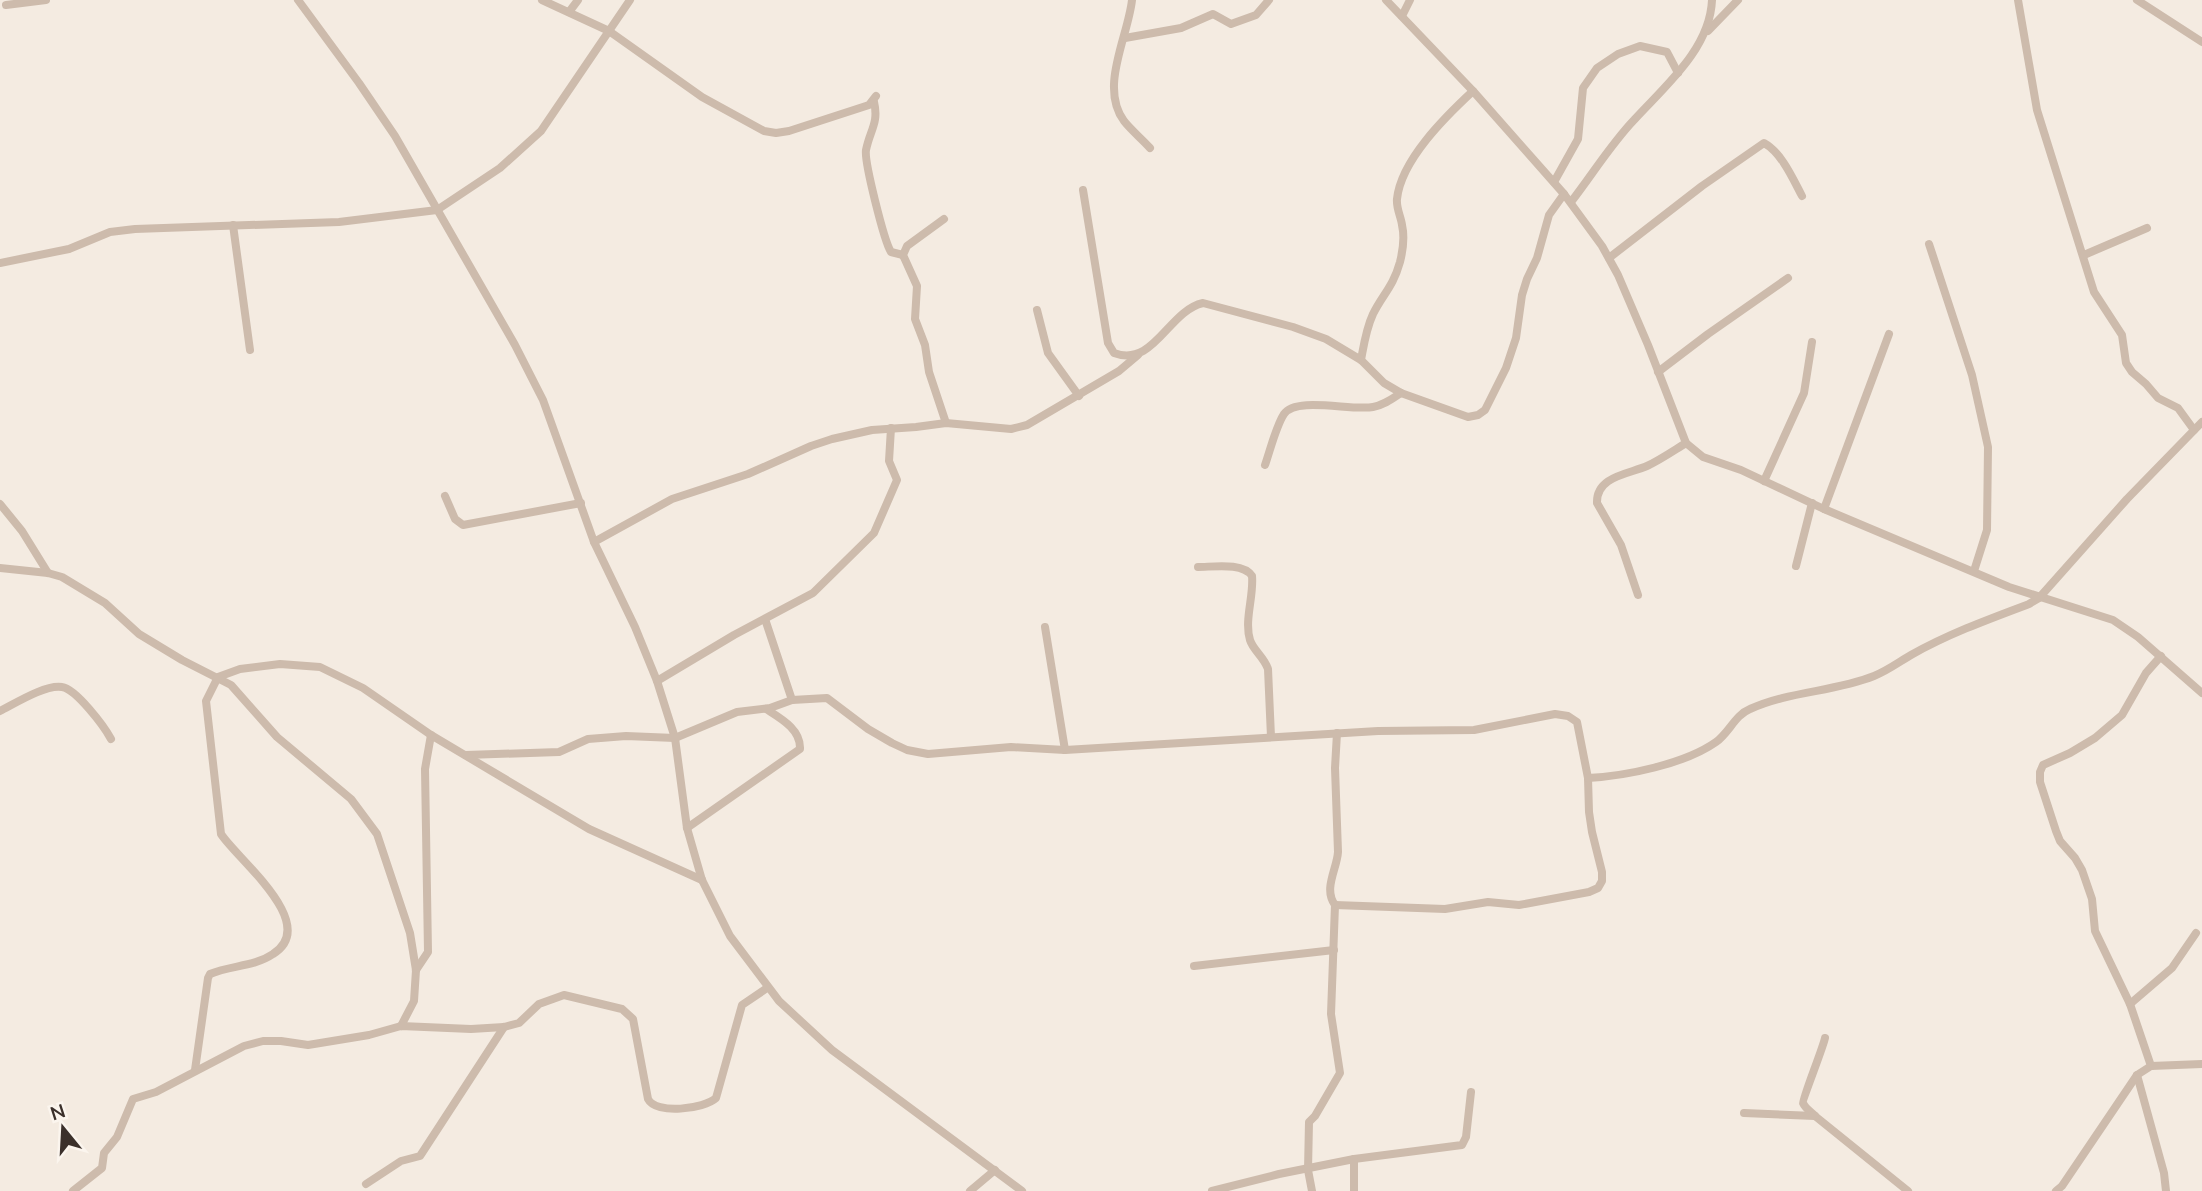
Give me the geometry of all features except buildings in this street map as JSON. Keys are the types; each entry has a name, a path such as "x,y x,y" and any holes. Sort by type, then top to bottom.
{"street":[{"path":"6,5 46,0"},
{"path":"298,0 381,115 515,345 543,400 594,542 635,627 657,681 675,738 687,828 702,880 730,936 767,988 832,1050 1022,1191"},
{"path":"542,0 609,31 702,97 764,131 789,131 869,105 875,99 877,118 867,149 867,162 878,204 880,225 888,247 891,252 903,255"},
{"path":"569,12 578,0"},
{"path":"0,262 69,249 110,232 163,227 339,222 437,210 500,168 541,131 630,0"},
{"path":"1132,0 1116,70 1114,92 1123,120 1150,148"},
{"path":"1125,37 1181,28 1213,14 1231,24 1256,15 1269,0"},
{"path":"1386,0 1473,91 1572,202 1609,258 1686,443 1703,457 1824,509 2039,598 2113,620 2138,636 2202,693"},
{"path":"1402,16 1410,0"},
{"path":"1704,36 1709,26 1712,0"},
{"path":"1572,202 1633,121 1678,73 1704,36 1738,0"},
{"path":"2018,0 2036,110 2094,292 2122,335 2126,363 2132,372 2158,398 2178,408 2194,430"},
{"path":"2137,0 2202,42"},
{"path":"1554,182 1578,139 1583,88 1597,68 1618,54 1640,46 1667,52 1678,73"},
{"path":"1361,360 1367,326 1394,282 1401,258 1403,233 1397,199 1404,177 1423,144 1447,115 1473,91"},
{"path":"1609,258 1702,186 1764,143 1792,176 1802,196"},
{"path":"1083,190 1108,343 1119,371"},
{"path":"594,542 672,499 748,474 822,443 872,430 946,422 1011,429 1027,425 1119,371 1188,308 1203,303 1215,304 1315,335 1361,360 1384,383 1401,393 1468,417 1478,415 1485,410 1506,368 1516,338 1522,295 1537,258 1545,226 1555,205 1564,194"},
{"path":"944,219 907,246 903,255 917,286 915,319 946,422"},
{"path":"233,225 250,350"},
{"path":"2084,255 2147,228"},
{"path":"1929,244 1972,375 1988,447 1987,530 1974,571"},
{"path":"1658,372 1788,278"},
{"path":"1037,310 1048,353 1079,396"},
{"path":"1824,509 1889,334"},
{"path":"1764,481 1804,393 1812,342"},
{"path":"1114,354 1138,355"},
{"path":"1265,465 1283,414 1291,408 1309,405 1374,407 1401,393"},
{"path":"1588,778 1643,769 1702,750 1718,740 1746,710 1773,700 1875,676 1923,649 2029,604 2039,598 2127,499 2202,422"},
{"path":"657,681 813,593 874,533 897,480 889,461 891,428"},
{"path":"1638,596 1621,545 1597,503 1597,496 1600,488 1610,480 1647,466 1686,443"},
{"path":"445,496 455,519 463,525 581,503"},
{"path":"1796,566 1812,503"},
{"path":"0,504 22,531 48,573"},
{"path":"1198,567 1241,568 1248,570 1252,576 1250,640 1265,660 1268,669 1271,737"},
{"path":"0,568 48,573 62,578 105,603 130,627 150,641 231,685 277,737 351,799 377,834 410,933 416,970 414,1001 401,1026"},
{"path":"765,619 792,700"},
{"path":"1045,627 1065,750"},
{"path":"2151,1066 2130,1004 2095,931 2092,899 2082,870 2060,841 2056,831 2040,782 2040,772 2043,765 2087,743 2122,715 2146,673 2161,656"},
{"path":"195,1070 208,978 215,972 257,963 275,953 282,946 287,934 285,914 279,904 221,834 206,701 218,677 240,669 280,664 320,667 363,688 431,735 589,829 702,880"},
{"path":"0,711 22,699 61,686 74,694 111,739"},
{"path":"466,755 559,752 588,739 626,736 675,738 737,712 766,709 792,700 827,698 867,729 907,750 928,754 1011,747 1065,750 1336,733 1474,730 1555,714 1568,716 1577,722 1588,778 1590,822 1602,872 1602,881 1598,888 1519,905 1488,902 1445,909 1335,905"},
{"path":"687,828 800,749 801,744 792,728 766,709"},
{"path":"1312,1191 1308,1170 1309,1122 1340,1073 1331,1014 1335,905 1330,896 1331,879 1338,862 1336,733"},
{"path":"416,970 428,952 425,769 431,735"},
{"path":"2130,1004 2172,968 2196,933"},
{"path":"1194,966 1334,950"},
{"path":"73,1191 102,1168 104,1153 117,1137 133,1099 156,1091 244,1046 263,1041 307,1045 369,1035 401,1026 471,1029 504,1027 519,1023 539,1004 565,995 622,1009 633,1019 651,1105 658,1108 703,1106 716,1098 742,1005 767,988"},
{"path":"366,1184 401,1161 420,1156 504,1027"},
{"path":"1825,1038 1819,1062 1803,1096 1803,1103 1815,1116 1908,1191"},
{"path":"2056,1191 2137,1074 2151,1066 2202,1064"},
{"path":"2137,1074 2164,1172 2166,1191"},
{"path":"1212,1191 1354,1159 1462,1145 1466,1137 1471,1092"},
{"path":"1744,1113 1815,1116"},
{"path":"1354,1159 1354,1191"},
{"path":"970,1191 995,1170"}]}
